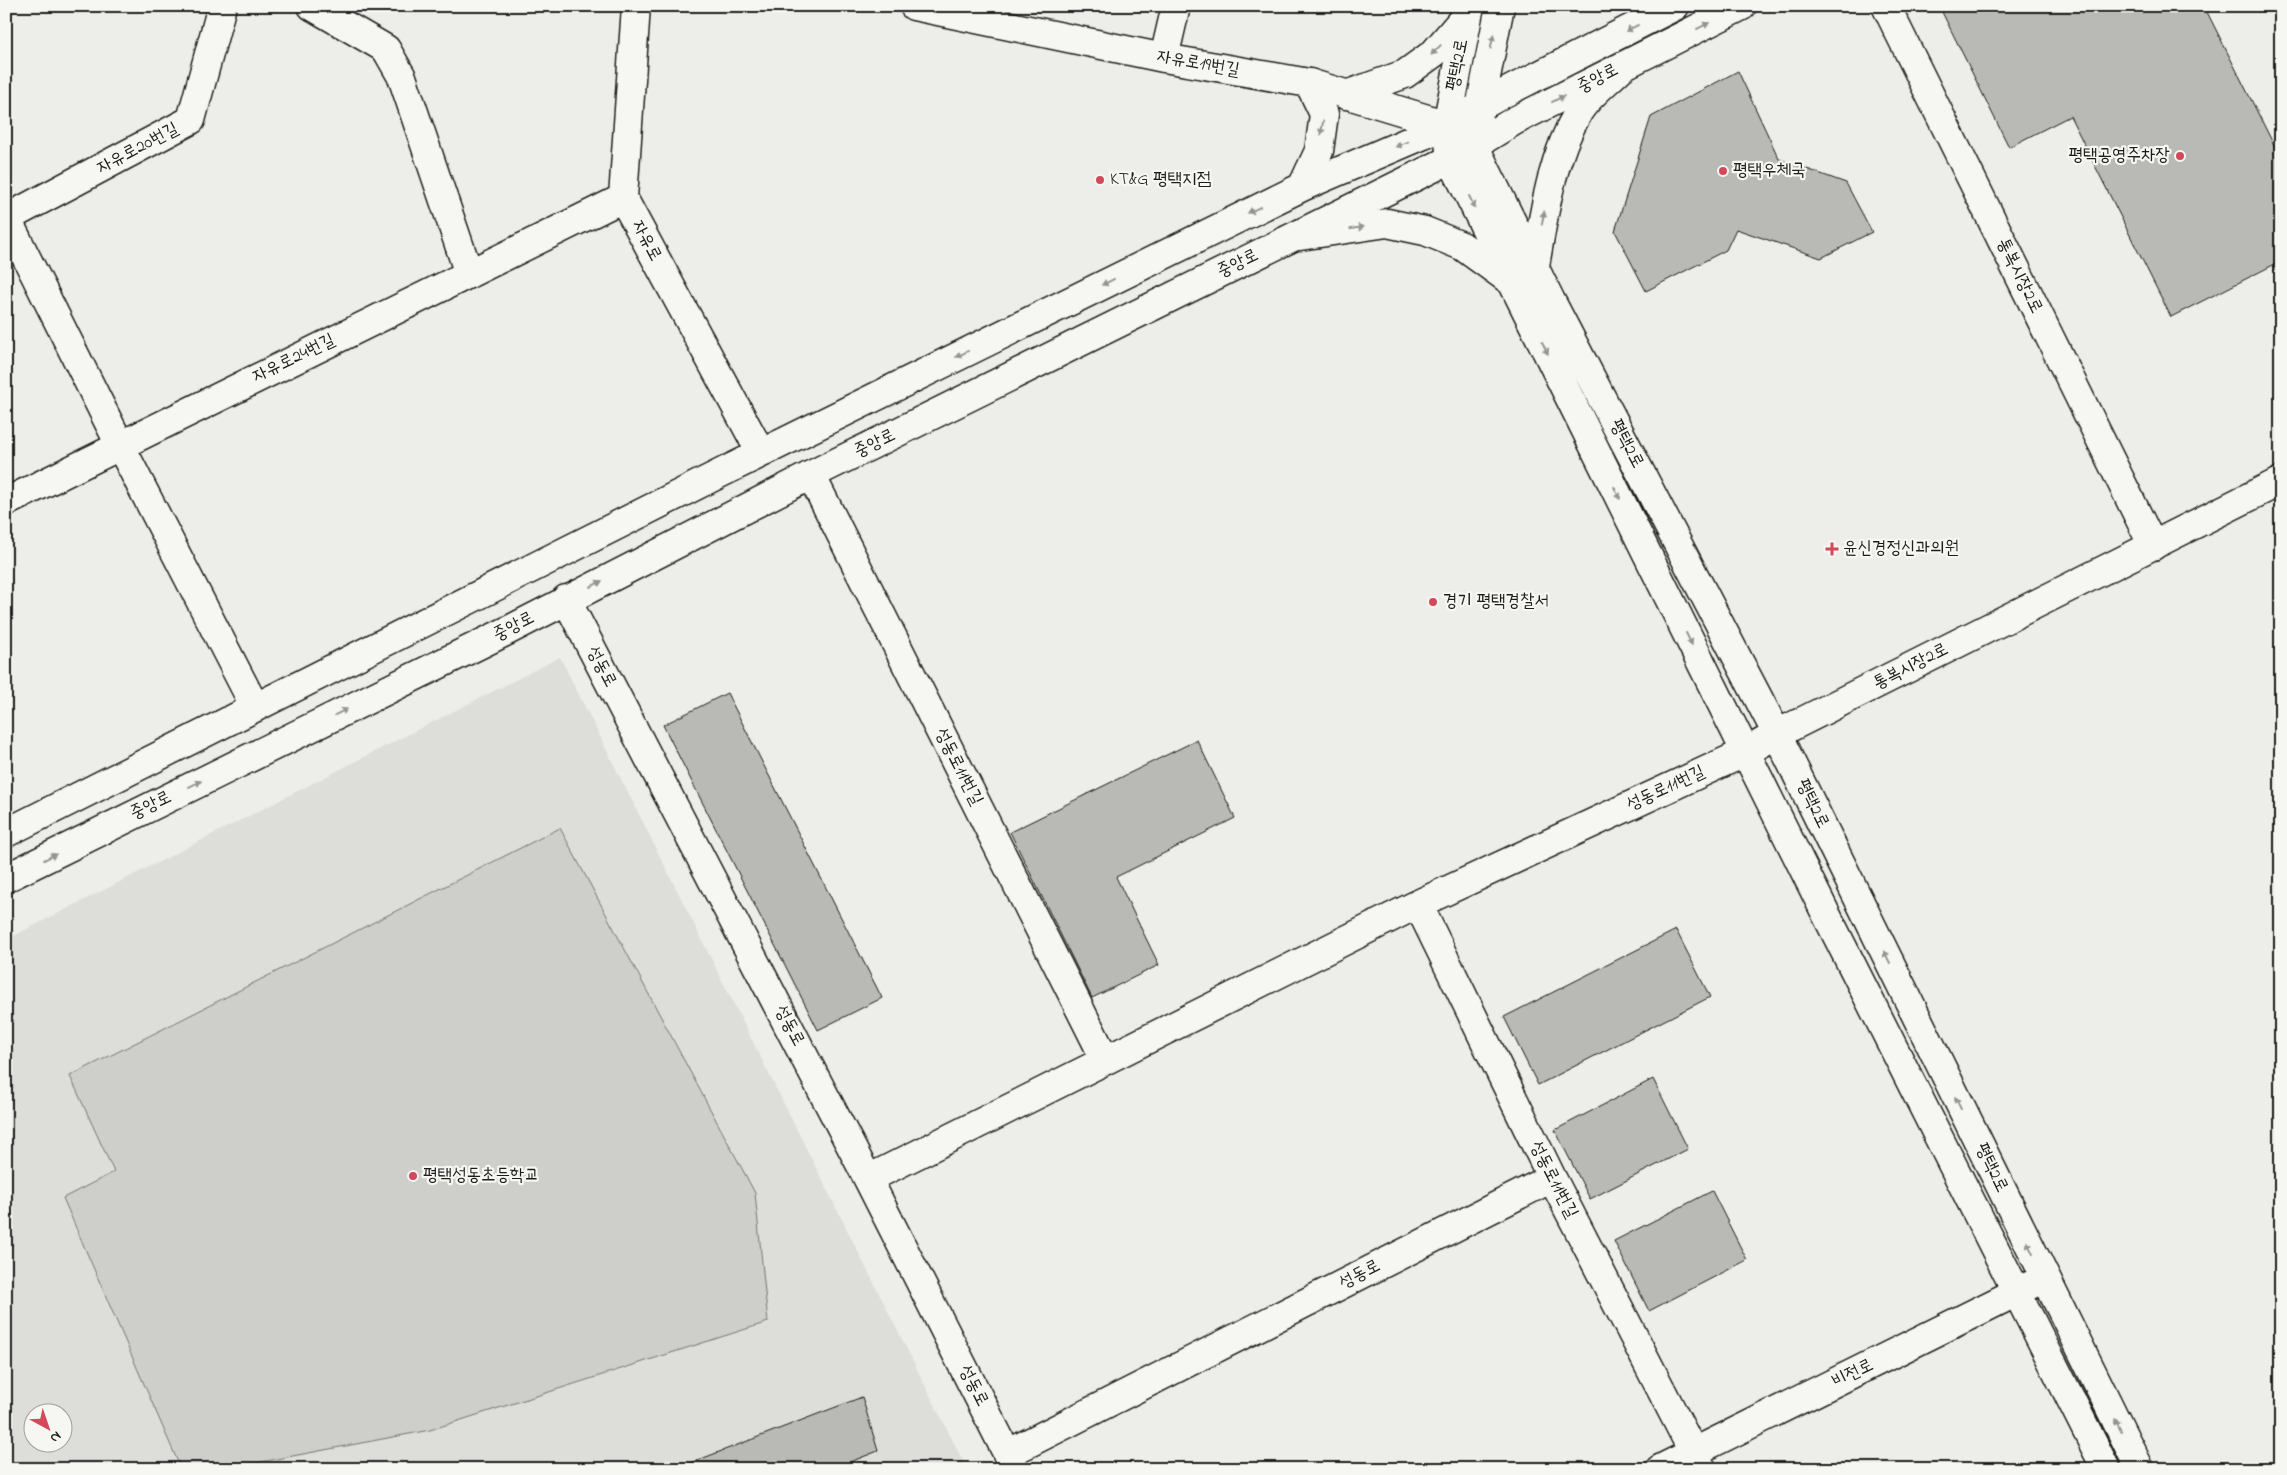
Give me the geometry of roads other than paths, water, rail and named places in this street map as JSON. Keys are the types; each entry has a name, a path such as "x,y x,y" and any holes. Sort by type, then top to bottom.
{"street":[{"name":"자유로20번길","path":"6,218 191,120 222,6"},
{"path":"312,6 386,49 402,77 469,274"},
{"path":"623,198 636,6"},
{"name":"자유로19번길","path":"914,6 1164,58 1309,83 1447,125 1474,144"},
{"path":"1164,58 1176,6"},
{"path":"1474,144 1479,107 1500,6"},
{"name":"중앙로","path":"6,833 761,453 1302,186 1447,125 1675,6"},
{"name":"중앙로","path":"6,878 811,475 1451,158 1514,121 1742,6"},
{"name":"통복시장2로","path":"1886,6 2153,546"},
{"path":"1346,95 1404,74 1434,53 1469,10"},
{"name":"평택2로","path":"1469,10 1447,125 1451,158 1746,752 2106,1469"},
{"path":"1535,266 1549,187 1561,150 1580,110 1622,67"},
{"path":"1302,186 1319,152 1324,114 1309,83"},
{"name":"평택2로","path":"1474,144 1777,734 2140,1469"},
{"name":"자유로24번길","path":"6,502 623,198"},
{"name":"자유로","path":"623,198 761,453"},
{"path":"6,218 255,707"},
{"path":"1291,238 1386,223 1425,231 1462,246 1512,282"},
{"name":"성동로11번길","path":"811,475 1105,1059"},
{"name":"통복시장2로","path":"1777,734 2281,481"},
{"name":"성동로","path":"566,599 868,1179 1011,1461 1552,1178"},
{"name":"성동로11번길","path":"868,1179 1418,904 1746,752 1777,734"},
{"name":"성동로11번길","path":"1418,904 1552,1178 1698,1461"},
{"name":"비전로","path":"1660,1469 1698,1461 2044,1278"}],"place":[{"name":"평택공영주차장","path":"2180,156"},
{"name":"평택우체국","path":"1723,171"},
{"name":"KT&G 평택지점","path":"1100,180"},
{"name":"윤신경정신과의원","path":"1832,549"},
{"name":"경기 평택경찰서","path":"1433,602"},
{"name":"평택성동초등학교","path":"413,1176"}]}
